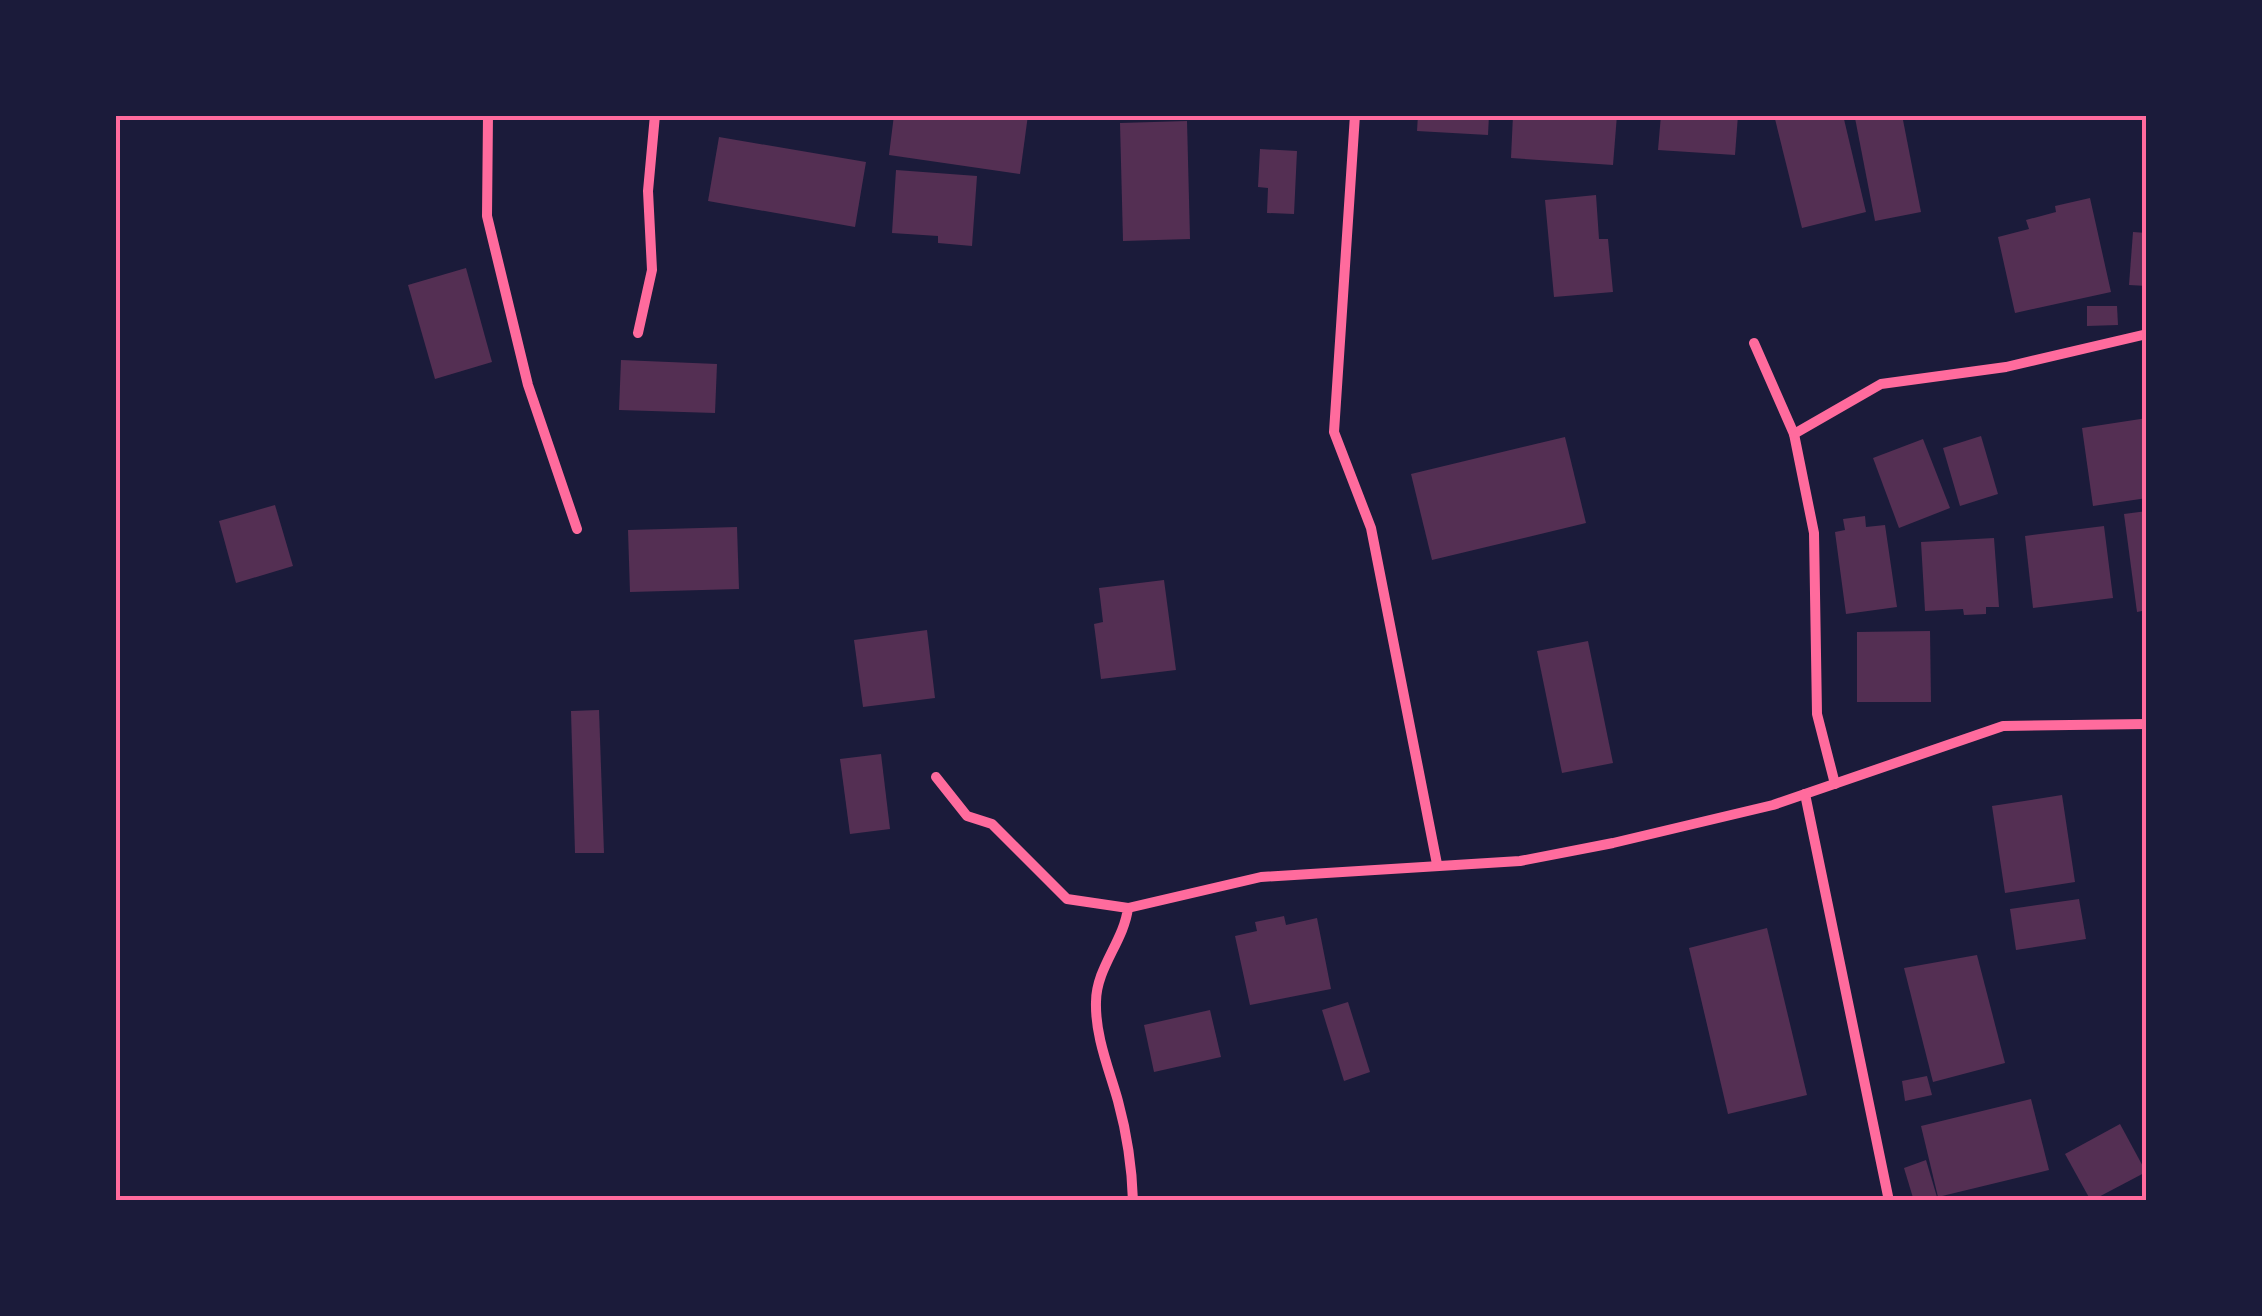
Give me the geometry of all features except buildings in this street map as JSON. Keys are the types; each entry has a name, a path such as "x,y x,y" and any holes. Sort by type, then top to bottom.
{"street":[{"path":"488,115 486,216 528,385 577,529"},
{"path":"638,333 652,270 648,191 655,115"},
{"path":"1355,115 1334,432 1372,528 1437,864"},
{"path":"1794,434 1881,384 2006,367 2147,334"},
{"path":"1754,343 1794,434 1814,533 1818,714 1835,784"},
{"path":"936,776 968,816 992,824 1067,899 1128,908 1261,877 1520,860 1613,844 1805,794 2003,726 2147,724"},
{"path":"1805,794 1889,1201"},
{"path":"1128,908 1126,930 1102,973 1095,998 1098,1033 1132,1168 1133,1201"}]}
